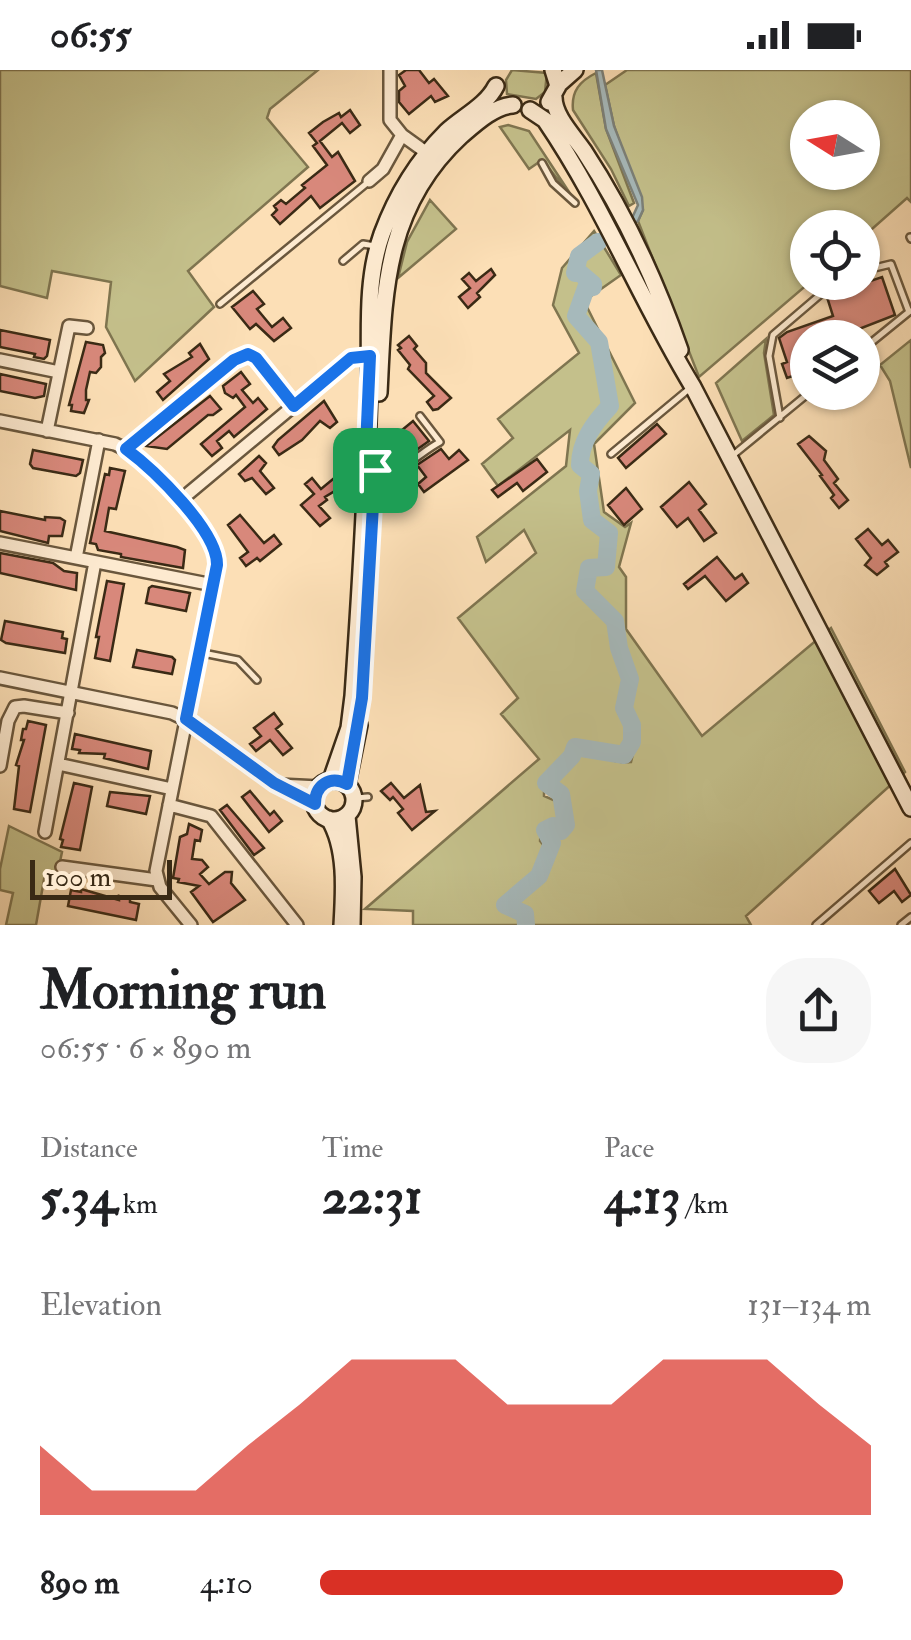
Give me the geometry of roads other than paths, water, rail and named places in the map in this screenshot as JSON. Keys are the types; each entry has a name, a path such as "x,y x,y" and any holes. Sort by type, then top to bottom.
{"main road":[{"path":"530,110 544,106 555,84 575,70"},
{"path":"498,78 503,100 530,110 547,123 612,215"},
{"path":"352,925 353,877 346,816 339,792 362,698 370,470 371,286 378,246 406,184 427,153 487,99 498,78"},
{"path":"555,84 557,112 595,168 612,215 693,387 911,808"},
{"path":"370,470 386,275 396,233 415,194 442,156 489,114 513,105"},
{"path":"339,792 317,810 329,819 337,840 343,878 342,925"},
{"path":"329,819 346,816"}],"street":[{"path":"390,70 389,116 402,134 427,153"},
{"path":"369,181 383,169 402,134"},
{"path":"47,431 69,326 87,328"},
{"path":"126,449 243,355 256,358 294,406"},
{"path":"189,493 351,358 370,356"},
{"path":"0,360 59,372"},
{"path":"0,421 126,449 210,538 217,556 157,880 190,925"},
{"path":"76,558 99,440"},
{"path":"0,542 214,585"},
{"path":"45,832 95,562"},
{"path":"0,678 172,713 279,785 339,792"},
{"path":"0,766 14,707 68,713"},
{"path":"58,764 172,788"},
{"path":"169,805 211,816 297,925"},
{"path":"62,867 157,880"}],"lane":[{"path":"542,163 559,190 575,202"},
{"path":"220,304 369,181"},
{"path":"343,261 363,244 378,246"},
{"path":"880,266 890,264 910,311 880,335"},
{"path":"780,418 769,356 773,335 814,300"},
{"path":"611,454 693,387"},
{"path":"730,458 790,409"},
{"path":"370,470 406,468 440,442 420,416"},
{"path":"200,653 238,660 257,680"},
{"path":"816,925 911,843"},
{"path":"901,925 911,916"}],"waterway":[{"path":"526,925 525,914 505,905 539,876 552,843 545,830 553,826 561,831 566,825 561,794 546,783 572,756 575,747 624,755 632,742 632,725 624,708 630,679 615,621 585,591 589,568 606,567 609,533 592,520 588,491 591,474 580,465 582,448 610,406 599,342 576,316 586,288 593,284 575,273 579,256 598,242"}]}
